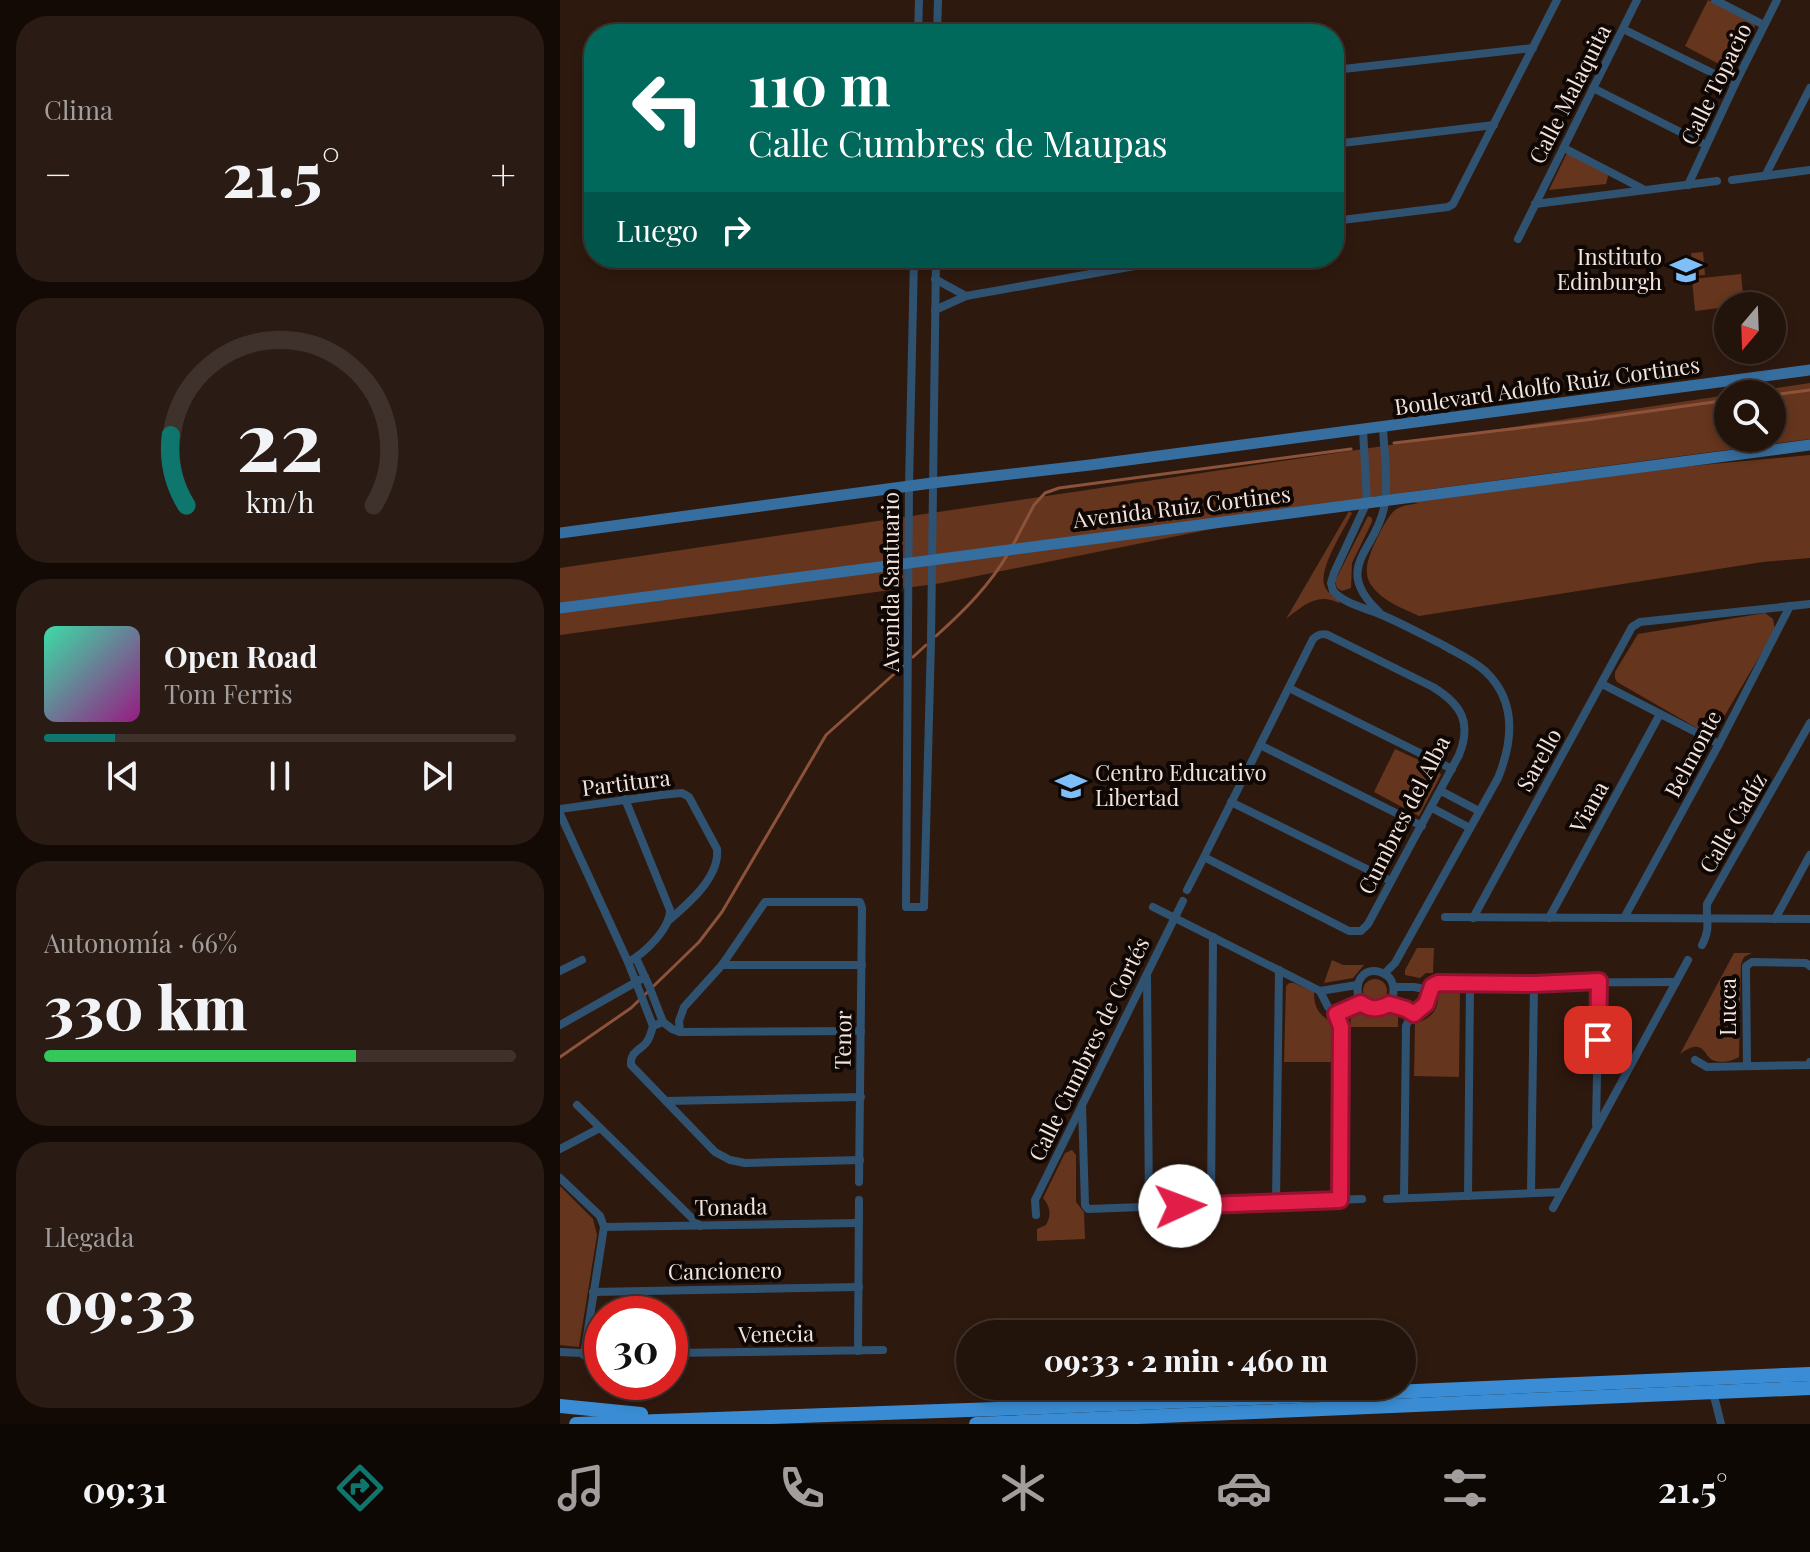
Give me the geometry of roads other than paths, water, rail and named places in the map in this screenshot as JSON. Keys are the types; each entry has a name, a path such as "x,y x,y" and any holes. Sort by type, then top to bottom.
{"highway":[{"path":"576,1424 1810,1374"},
{"path":"976,1424 1810,1388"},
{"path":"560,1406 697,1419"},
{"path":"1154,1424 1189,1415"}],"main road":[{"name":"Boulevard Adolfo Ruiz Cortines","path":"1383,427 1810,370"},
{"path":"560,533 1383,427"},
{"name":"Avenida Ruiz Cortines","path":"560,608 1810,445"}],"street":[{"path":"918,24 919,0"},
{"path":"937,24 938,0"},
{"path":"1344,220 1448,207 1456,201 1557,0"},
{"name":"Calle Malaquita","path":"1518,239 1637,0"},
{"path":"1715,0 1764,25"},
{"name":"Calle Topacio","path":"1688,185 1777,0"},
{"path":"1623,29 1735,84"},
{"path":"1344,69 1533,48"},
{"path":"1593,88 1706,145"},
{"path":"1765,176 1810,88"},
{"path":"1344,143 1494,125"},
{"path":"1564,148 1643,189"},
{"path":"1732,180 1810,170"},
{"path":"1535,204 1717,181"},
{"name":"Avenida Santuario","path":"914,268 906,907 924,907 936,268"},
{"path":"935,310 966,296 1124,268"},
{"path":"935,279 966,296"},
{"path":"1383,427 1385,500 1381,519 1357,570 1363,593 1383,616"},
{"path":"1363,430 1367,502 1338,562 1332,587 1341,599 1383,616 1469,659 1484,670 1502,695 1509,721 1508,749 1498,778 1395,963 1384,974"},
{"path":"1790,606 1810,604"},
{"name":"Sarello","path":"1473,918 1632,627 1640,622 1790,606"},
{"name":"Belmonte","path":"1624,918 1790,606"},
{"name":"Cumbres del Alba","path":"1187,890 1313,639 1319,634 1328,635 1445,694 1463,716 1465,737 1459,755 1368,924 1361,931 1353,932 1204,857"},
{"path":"1602,684 1719,744"},
{"path":"1289,688 1452,769"},
{"name":"Viana","path":"1549,918 1660,714"},
{"name":"Calle Cadíz","path":"1702,945 1709,932 1707,904 1810,723"},
{"path":"1260,745 1422,826"},
{"path":"1441,791 1479,811"},
{"name":"Partitura","path":"560,812 625,799 685,794 689,797 717,849 718,858 696,897 668,921"},
{"path":"625,799 670,910 665,928 632,960"},
{"path":"1231,802 1391,881"},
{"path":"1432,808 1470,828"},
{"path":"560,812 632,960 647,981 663,1022 672,1029 680,1032 861,1031"},
{"path":"1775,919 1810,855"},
{"name":"Tenor","path":"722,965 764,903 858,901 862,908 859,1182"},
{"name":"Calle Cumbres de Cortés","path":"1036,1215 1035,1200 1183,901"},
{"path":"1153,907 1320,991 1357,985"},
{"path":"1445,917 1810,919"},
{"path":"1211,1205 1213,937"},
{"path":"560,971 582,960"},
{"path":"632,960 637,987 653,1026"},
{"path":"1553,1208 1688,960"},
{"name":"Lucca","path":"1747,1066 1746,966 1752,962 1806,963 1810,966"},
{"path":"680,1032 679,1021 684,1007 722,965 862,965"},
{"path":"1276,1203 1279,970"},
{"path":"1389,1004 1394,993 1389,978 1379,972 1368,973 1359,980 1356,991 1361,1003 1372,1009 1389,1004 1414,1014"},
{"path":"1147,974 1149,1207"},
{"path":"560,1025 647,981"},
{"path":"1596,1128 1599,981"},
{"path":"1404,1198 1406,1026 1409,1019 1426,1004 1435,983 1676,982"},
{"path":"1468,1196 1470,983"},
{"path":"1531,1193 1534,984"},
{"path":"1394,987 1430,990"},
{"path":"1320,991 1341,1027 1340,1200"},
{"path":"1336,1014 1361,1003"},
{"path":"663,1022 653,1026 645,1044 631,1056 631,1065 721,1157 736,1162 860,1160"},
{"path":"1695,1060 1707,1067 1810,1063"},
{"path":"666,1101 861,1097"},
{"path":"577,1105 700,1226"},
{"path":"1082,1105 1085,1205 1090,1210 1362,1199"},
{"path":"560,1149 600,1128"},
{"path":"560,1178 600,1216 604,1227 592,1296"},
{"path":"1387,1199 1561,1192"},
{"path":"858,1351 859,1200"},
{"name":"Tonada","path":"604,1227 859,1223"},
{"name":"Cancionero","path":"593,1292 859,1287"},
{"name":"Venecia","path":"688,1353 883,1350"},
{"path":"560,1352 584,1355"},
{"path":"1713,1392 1721,1424"}],"waterway":[{"path":"1786,393 1810,390"},
{"path":"1394,443 1714,402"},
{"path":"1013,545 1034,505 1045,493 1059,488 1351,449"},
{"path":"936,636 976,597 1009,552"},
{"path":"913,657 926,645"},
{"path":"560,1057 631,1008 699,942 722,912 826,735 903,666"}],"place":[{"name":"Instituto Edinburgh","path":"1686,270"},
{"name":"Centro Educativo Libertad","path":"1071,786"}]}
